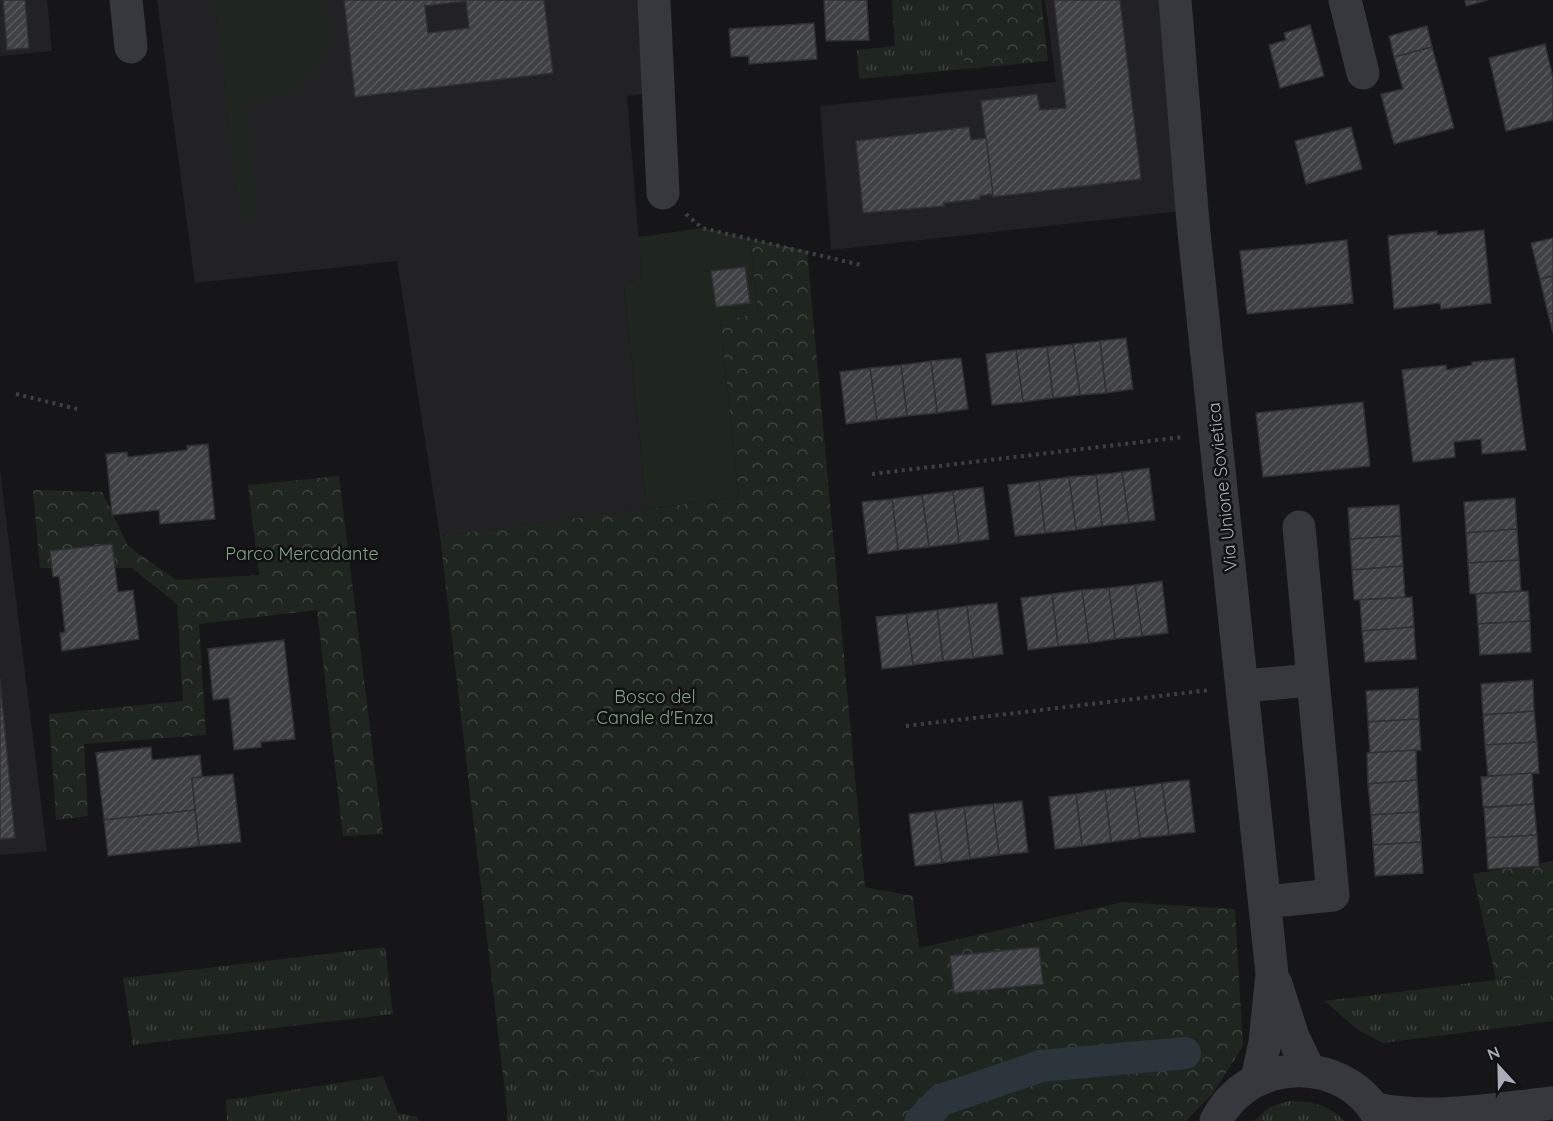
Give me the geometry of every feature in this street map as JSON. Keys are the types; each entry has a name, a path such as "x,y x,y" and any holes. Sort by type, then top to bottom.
{"street":[{"path":"126,0 131,47"},
{"path":"654,0 663,193"},
{"name":"Via Unione Sovietica","path":"1175,0 1193,223 1244,686 1272,974 1265,1042 1257,1079"},
{"path":"1344,0 1363,73"},
{"path":"1265,902 1333,895 1299,527"},
{"path":"1244,686 1312,680"},
{"name":"Via Unione Sovietica","path":"1272,974 1293,1037 1309,1070"},
{"path":"1216,1121 1237,1092 1257,1079 1282,1071 1309,1070 1334,1076 1357,1090 1378,1115 1424,1116 1553,1102"}],"path":[{"path":"663,193 702,228 861,265"},
{"path":"16,394 81,410"},
{"path":"872,474 1216,433"},
{"path":"906,726 1244,686"}],"shaded area":[{"path":"0,0 47,0 52,51 0,56"},
{"path":"157,0 642,0 645,94 627,96 642,279 624,284 647,509 440,536 397,261 195,283"},
{"path":"1045,0 1161,0 1181,211 831,250 820,106 1056,82"},
{"path":"0,470 47,851 0,855"}],"green space":[{"path":"215,0 324,0 330,29 329,43 324,57 318,70 308,81 282,96 245,101 258,219 241,222"},
{"path":"892,0 957,0 965,69 859,79 857,50 895,46"},
{"path":"957,0 1041,0 1048,61 965,69"},
{"path":"702,228 750,239 758,313 720,321 739,497 647,509 624,284 642,279 638,237"},
{"name":"Bosco del Canale d'Enza","path":"750,239 807,251 865,887 913,896 919,948 1123,902 1235,909 1243,1046 1214,1092 1186,1121 827,1121 795,1045 504,1084 440,536 739,497 720,321 758,313"},
{"name":"Parco Mercadante","path":"339,476 383,834 343,836 317,610 199,624 206,735 84,744 88,816 56,820 49,714 183,701 177,604 132,568 40,568 33,490 102,492 128,546 176,580 259,575 248,485"},
{"path":"1553,861 1553,973 1496,980 1473,874"},
{"path":"385,947 393,1014 133,1045 123,978"},
{"path":"1553,973 1553,1021 1383,1043 1358,1030 1325,1001"},
{"path":"795,1044 827,1121 508,1121 504,1084"},
{"path":"383,1076 398,1113 418,1117 418,1121 227,1121 226,1100"},
{"path":"1289,1101 1326,1107 1344,1121 1254,1121 1270,1107"}],"building":[{"path":"3,0 25,0 29,48 7,50"},
{"path":"344,0 544,0 553,73 355,97","holes":["466,1 469,28 428,33 425,6"]},
{"path":"824,0 867,0 869,40 826,41"},
{"path":"1054,0 1120,0 1141,179 993,197 981,101 1037,94 1040,110 1066,108"},
{"path":"1465,0 1488,0 1466,6"},
{"path":"814,23 817,59 749,64 749,56 731,57 729,29"},
{"path":"1310,25 1324,76 1280,88 1269,45 1286,40 1284,33"},
{"path":"1427,26 1432,47 1394,57 1389,36"},
{"path":"1545,44 1553,77 1553,120 1506,131 1489,58"},
{"path":"1432,47 1454,128 1394,144 1381,94 1403,89 1394,57"},
{"path":"969,127 971,140 986,138 993,194 980,196 980,199 944,203 944,206 863,213 856,141"},
{"path":"1351,127 1362,169 1306,184 1295,141"},
{"path":"1484,230 1491,303 1441,309 1440,303 1394,309 1388,236 1437,231 1437,235"},
{"path":"1553,238 1553,276 1540,279 1531,243"},
{"path":"1347,240 1353,303 1247,314 1240,251"},
{"path":"745,267 750,303 716,307 711,271"},
{"path":"1553,276 1553,313 1548,314 1540,279"},
{"path":"1553,313 1553,333 1548,314"},
{"path":"1126,338 1133,389 1106,393 1100,341"},
{"path":"1100,341 1106,393 1080,395 1073,344"},
{"path":"1073,344 1080,395 1053,398 1047,347"},
{"path":"1047,347 1053,398 1023,402 1016,350"},
{"path":"1016,350 1023,402 992,405 986,354"},
{"path":"961,358 968,409 937,413 931,361"},
{"path":"1514,358 1526,450 1482,454 1481,439 1454,442 1455,457 1413,462 1402,370 1446,365 1447,370 1472,365 1472,362"},
{"path":"931,361 937,413 907,416 901,365"},
{"path":"901,365 907,416 877,420 870,368"},
{"path":"870,368 877,420 846,424 840,372"},
{"path":"1363,402 1370,466 1263,477 1256,413"},
{"path":"208,444 215,519 160,524 159,510 112,515 106,454 127,452 128,457 187,450 187,446"},
{"path":"1149,468 1155,520 1129,523 1122,472"},
{"path":"1122,472 1129,523 1102,526 1096,475"},
{"path":"1096,475 1102,526 1076,530 1069,477"},
{"path":"1069,477 1076,530 1045,533 1039,481"},
{"path":"1039,481 1045,533 1015,536 1008,485"},
{"path":"983,487 989,539 959,543 953,491"},
{"path":"953,491 959,543 929,547 922,495"},
{"path":"922,495 929,547 898,550 892,499"},
{"path":"1515,498 1517,529 1466,533 1464,502"},
{"path":"892,499 898,550 868,554 862,502"},
{"path":"1399,505 1401,536 1350,539 1348,508"},
{"path":"1517,529 1519,560 1468,563 1466,533"},
{"path":"1401,536 1403,566 1352,570 1350,539"},
{"path":"112,544 118,592 133,590 139,639 62,651 60,633 65,632 59,576 53,577 50,551"},
{"path":"1519,560 1521,591 1470,594 1468,563"},
{"path":"1403,566 1405,597 1354,600 1352,570"},
{"path":"1162,581 1168,633 1142,636 1135,585"},
{"path":"1135,585 1142,636 1115,639 1109,588"},
{"path":"1109,588 1115,639 1089,643 1082,590"},
{"path":"1082,590 1089,643 1058,646 1052,594"},
{"path":"1528,591 1530,621 1478,624 1476,594"},
{"path":"1052,594 1058,646 1028,650 1021,598"},
{"path":"1412,597 1414,627 1362,631 1360,600"},
{"path":"997,603 1003,654 973,658 967,606"},
{"path":"967,606 973,658 943,661 937,610"},
{"path":"937,610 943,661 913,665 906,614"},
{"path":"906,614 913,665 882,669 876,617"},
{"path":"1530,621 1531,652 1480,655 1478,624"},
{"path":"1414,627 1416,659 1365,662 1362,631"},
{"path":"284,640 295,739 261,742 261,747 234,750 229,698 213,700 208,649"},
{"path":"0,679 15,838 0,839"},
{"path":"1533,680 1534,711 1483,715 1481,684"},
{"path":"1418,688 1419,719 1368,722 1366,691"},
{"path":"1534,711 1537,742 1485,745 1483,715"},
{"path":"1419,719 1421,750 1370,753 1368,722"},
{"path":"1537,742 1539,773 1488,776 1485,745"},
{"path":"151,747 152,760 200,755 202,777 192,778 195,810 104,820 96,753"},
{"path":"1416,750 1417,780 1368,784 1367,753"},
{"path":"1532,773 1534,804 1483,807 1481,777"},
{"path":"233,774 241,842 199,846 192,778"},
{"path":"1189,780 1195,832 1169,835 1162,783"},
{"path":"1417,780 1419,812 1371,815 1368,784"},
{"path":"1162,783 1169,835 1140,838 1134,787"},
{"path":"1134,787 1140,838 1111,842 1105,790"},
{"path":"1105,790 1111,842 1082,846 1076,794"},
{"path":"1076,794 1082,846 1055,849 1049,797"},
{"path":"1022,801 1028,852 999,855 993,804"},
{"path":"993,804 999,855 970,859 964,807"},
{"path":"1534,804 1537,835 1486,838 1484,808"},
{"path":"964,807 970,859 942,863 935,811"},
{"path":"195,810 199,846 108,856 104,820"},
{"path":"935,811 942,863 915,866 909,814"},
{"path":"1419,812 1421,842 1373,845 1371,815"},
{"path":"1537,835 1539,866 1488,869 1486,838"},
{"path":"1421,842 1423,873 1375,876 1373,845"},
{"path":"1039,947 1043,984 954,993 950,956"}],"waterway":[{"path":"921,1121 941,1100 1041,1066 1185,1053"}]}
